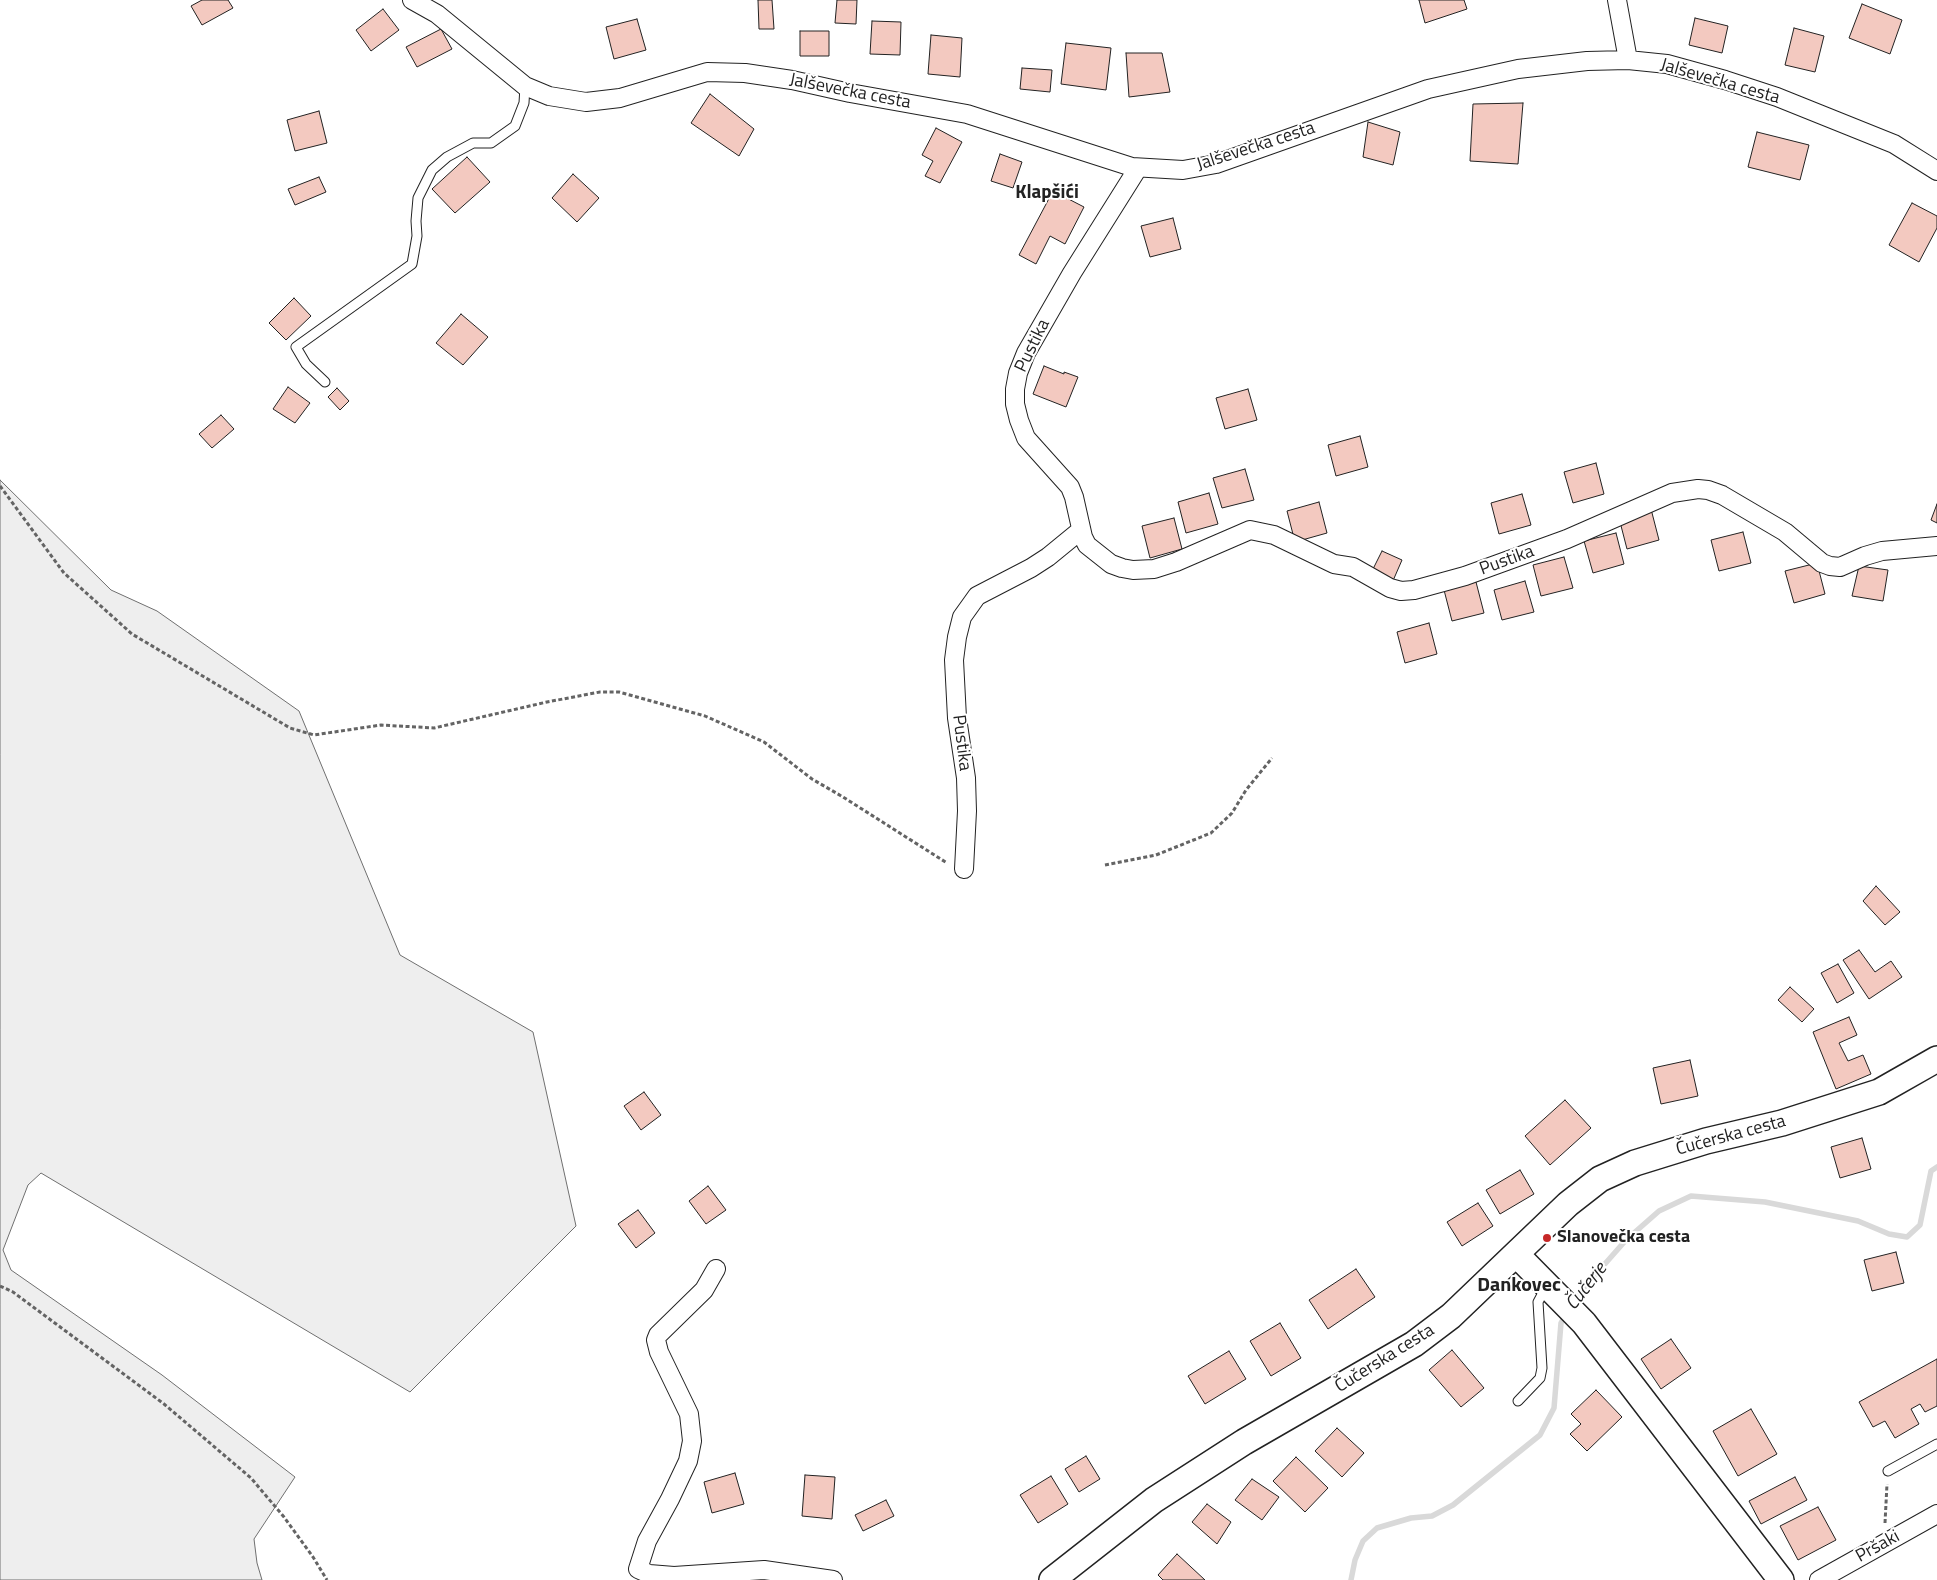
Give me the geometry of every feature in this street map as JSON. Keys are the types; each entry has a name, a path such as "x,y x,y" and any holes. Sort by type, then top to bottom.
{"street":[{"name":"Jalševečka cesta","path":"412,0 437,14 525,86 549,96 586,102 620,98 707,72 745,73 792,80 850,93 967,114 1138,168 1183,170 1216,164 1357,112 1437,87 1518,69 1587,61 1628,60 1667,64 1777,97 1894,144 1937,171"},
{"path":"1617,0 1628,60"},
{"name":"Pustika","path":"1138,168 1072,273 1026,352 1018,373 1015,389 1015,404 1026,438 1070,487 1083,537 1087,545 1110,564 1133,570 1154,569 1220,544 1241,532 1250,530 1262,531 1274,535 1322,560 1353,567 1380,584 1401,591 1432,586 1465,576 1567,539 1672,493 1686,489 1708,490 1722,495 1785,532 1822,563 1830,566 1840,567 1882,551 1937,546"},
{"name":"Pustika","path":"964,869 967,811 966,778 957,718 954,660 956,637 962,617 977,596 1031,568 1048,557 1081,530"},
{"name":"Čučerska cesta","path":"1052,1580 1154,1500 1244,1442 1414,1344 1451,1316 1568,1204 1600,1179 1635,1162 1706,1141 1782,1122 1879,1092 1937,1059"},
{"path":"1516,1254 1593,1334 1782,1580"},
{"path":"716,1269 704,1290 658,1335 656,1340 659,1352 689,1414 692,1441 688,1461 647,1541 638,1569 649,1574 674,1576 764,1570 833,1580"},
{"name":"Pršaki","path":"1819,1580 1937,1514"}],"lane":[{"path":"325,382 306,364 296,347 412,264 417,236 418,198 432,170 447,157 474,143 491,143 515,126 524,103 525,86"},
{"path":"1518,1401 1540,1378 1542,1368 1538,1302 1552,1291"},
{"path":"1888,1471 1937,1444"}],"path":[{"path":"0,486 64,573 132,634 290,728 314,735 380,725 434,728 548,702 600,692 619,692 705,716 764,742 812,779 844,797 948,864 964,869"},
{"path":"1105,865 1156,855 1211,833 1232,813 1246,790 1272,758"},
{"path":"0,1286 13,1292 164,1404 251,1478 284,1517 327,1580"},
{"path":"1885,1529 1888,1471"}],"shaded area":[{"path":"0,480 111,590 157,611 299,711 400,955 533,1032 576,1226 410,1392 41,1173 28,1185 3,1250 11,1270 162,1375 295,1477 254,1539 257,1563 262,1580 0,1580"}],"building":[{"path":"202,0 228,0 233,8 202,25 191,6"},
{"path":"758,0 772,0 774,29 759,29"},
{"path":"837,0 857,0 856,24 835,23"},
{"path":"1419,0 1464,0 1467,9 1425,23"},
{"path":"1862,4 1902,20 1890,54 1849,38"},
{"path":"383,9 399,30 371,51 356,30"},
{"path":"1695,18 1728,26 1722,53 1689,45"},
{"path":"637,19 646,50 614,59 606,27"},
{"path":"872,21 901,22 900,55 870,54"},
{"path":"1794,28 1824,36 1815,72 1785,65"},
{"path":"441,29 452,49 417,67 406,47"},
{"path":"800,31 829,31 829,56 800,56"},
{"path":"931,35 962,38 960,77 928,74"},
{"path":"1066,43 1111,48 1106,90 1061,84"},
{"path":"1126,53 1162,53 1170,92 1129,97"},
{"path":"1022,68 1052,70 1050,92 1020,89"},
{"path":"710,94 754,129 739,156 691,123"},
{"path":"1523,103 1518,164 1470,161 1473,104"},
{"path":"319,111 327,143 295,151 287,120"},
{"path":"1368,122 1400,132 1393,165 1363,157"},
{"path":"936,128 962,142 940,183 925,176 933,161 922,155"},
{"path":"1757,132 1809,145 1800,180 1748,167"},
{"path":"1000,154 1022,162 1013,188 991,181"},
{"path":"467,157 490,182 455,213 432,189"},
{"path":"573,174 599,198 577,222 552,198"},
{"path":"319,177 326,192 295,205 288,189"},
{"path":"1053,191 1084,207 1065,244 1050,236 1036,264 1019,255"},
{"path":"1912,203 1937,216 1937,228 1919,262 1889,245"},
{"path":"1173,218 1181,249 1150,257 1141,226"},
{"path":"294,298 311,316 286,340 269,323"},
{"path":"461,314 488,337 463,365 436,343"},
{"path":"1044,366 1078,377 1066,407 1033,394"},
{"path":"288,387 310,403 295,423 273,409"},
{"path":"337,388 349,401 340,410 328,397"},
{"path":"1248,389 1257,420 1225,429 1216,398"},
{"path":"221,415 234,429 212,448 199,434"},
{"path":"1360,436 1368,467 1336,476 1328,445"},
{"path":"1596,463 1604,494 1573,503 1564,472"},
{"path":"1245,469 1254,500 1222,508 1213,478"},
{"path":"1209,493 1218,524 1186,533 1178,502"},
{"path":"1522,494 1531,525 1499,534 1491,503"},
{"path":"1319,502 1327,533 1295,542 1287,511"},
{"path":"1937,504 1937,523 1931,520"},
{"path":"1651,509 1659,540 1627,549 1619,518"},
{"path":"1174,518 1182,549 1150,558 1142,526"},
{"path":"1743,532 1751,563 1719,571 1711,540"},
{"path":"1616,533 1624,564 1593,573 1584,541"},
{"path":"1382,551 1402,560 1392,583 1371,573"},
{"path":"1564,557 1573,588 1541,596 1533,565"},
{"path":"1817,563 1825,594 1794,603 1785,571"},
{"path":"1859,566 1888,570 1883,601 1852,596"},
{"path":"1525,581 1534,612 1502,620 1494,590"},
{"path":"1476,582 1484,613 1452,621 1444,590"},
{"path":"1429,623 1437,654 1405,663 1397,632"},
{"path":"1876,886 1900,912 1885,925 1863,901"},
{"path":"1859,950 1875,972 1891,961 1902,977 1869,999 1843,960"},
{"path":"1838,964 1854,993 1837,1003 1821,973"},
{"path":"1790,987 1814,1009 1802,1022 1778,1000"},
{"path":"1849,1017 1857,1035 1839,1043 1848,1061 1863,1055 1871,1074 1836,1089 1813,1032"},
{"path":"1690,1060 1698,1096 1661,1104 1653,1068"},
{"path":"644,1092 661,1115 641,1130 624,1106"},
{"path":"1565,1100 1591,1128 1550,1165 1525,1136"},
{"path":"1862,1138 1871,1169 1840,1178 1831,1147"},
{"path":"1520,1170 1534,1194 1500,1214 1486,1190"},
{"path":"708,1186 726,1210 706,1224 689,1201"},
{"path":"1478,1203 1493,1226 1462,1246 1447,1222"},
{"path":"638,1210 655,1233 636,1248 618,1224"},
{"path":"1896,1252 1904,1283 1872,1291 1864,1260"},
{"path":"1356,1269 1375,1297 1328,1329 1309,1300"},
{"path":"1280,1323 1301,1358 1271,1376 1250,1341"},
{"path":"1671,1339 1691,1368 1661,1389 1641,1359"},
{"path":"1452,1350 1484,1388 1461,1407 1429,1370"},
{"path":"1229,1351 1246,1379 1205,1404 1188,1376"},
{"path":"1937,1359 1937,1406 1925,1412 1920,1404 1911,1409 1919,1424 1895,1438 1885,1421 1873,1427 1859,1402"},
{"path":"1596,1390 1622,1417 1587,1451 1570,1434 1581,1424 1571,1414"},
{"path":"1751,1409 1777,1454 1738,1476 1713,1431"},
{"path":"1337,1428 1364,1453 1342,1477 1315,1451"},
{"path":"1086,1456 1100,1479 1079,1492 1065,1469"},
{"path":"1296,1457 1328,1488 1305,1512 1273,1481"},
{"path":"735,1473 744,1504 712,1513 704,1482"},
{"path":"805,1475 835,1477 832,1519 802,1516"},
{"path":"1051,1476 1068,1504 1038,1523 1020,1495"},
{"path":"1795,1477 1807,1500 1761,1524 1749,1501"},
{"path":"1252,1479 1279,1497 1262,1520 1235,1500"},
{"path":"886,1500 894,1516 863,1531 855,1515"},
{"path":"1207,1504 1231,1522 1217,1544 1192,1522"},
{"path":"1818,1507 1836,1540 1798,1560 1780,1526"},
{"path":"1177,1554 1205,1580 1163,1580 1158,1575"}],"waterway":[{"name":"Čučerje","path":"1574,1302 1581,1291 1626,1240 1659,1211 1691,1196 1765,1202 1858,1221 1889,1234 1907,1237 1920,1225 1931,1171 1937,1167"},
{"name":"Čučerje","path":"1351,1580 1355,1560 1363,1541 1377,1528 1411,1518 1432,1516 1453,1505 1540,1435 1554,1408 1561,1323 1566,1314"}],"place":[{"name":"Slanovečka cesta","path":"1547,1238"}],"district":[{"name":"Klapšići","path":"1047,193"},
{"name":"Dankovec","path":"1519,1286"}]}
